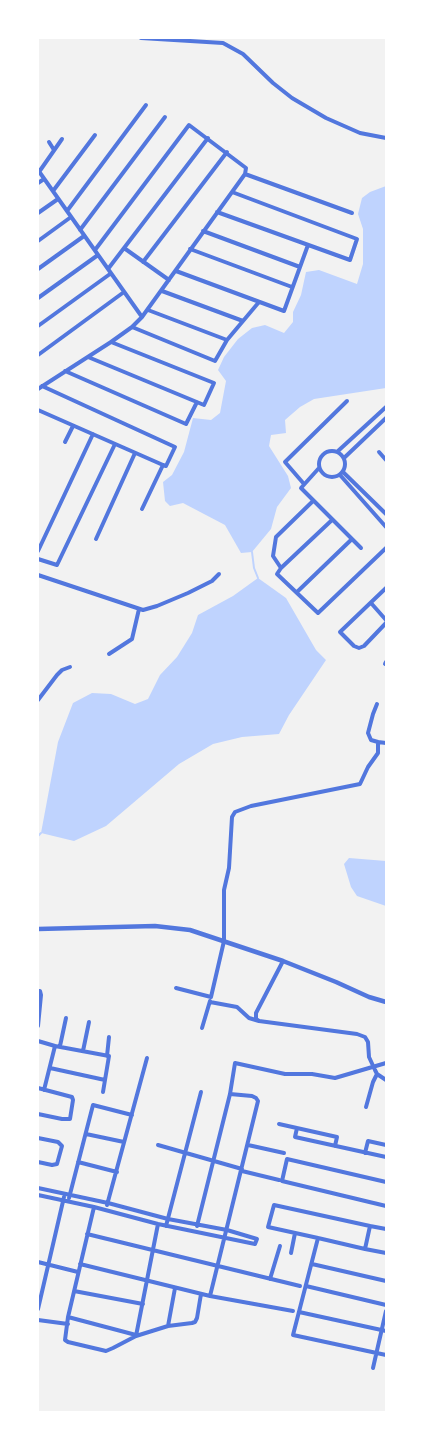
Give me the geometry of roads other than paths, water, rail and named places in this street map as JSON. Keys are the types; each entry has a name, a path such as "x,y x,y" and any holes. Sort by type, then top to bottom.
{"street":[{"path":"141,38 222,43 243,54 273,83 292,98 326,118 360,132 386,138"},
{"path":"222,43 224,38"},
{"path":"67,211 146,105"},
{"path":"80,230 165,117"},
{"path":"38,389 88,358 132,327 142,317 232,192 246,168 189,125 95,250"},
{"path":"53,191 95,134"},
{"path":"62,138 38,171 142,317"},
{"path":"108,269 208,138"},
{"path":"49,142 54,150"},
{"path":"143,262 226,152"},
{"path":"244,174 352,213"},
{"path":"38,183 44,179"},
{"path":"216,212 350,260 357,239 232,192"},
{"path":"38,213 58,199"},
{"path":"38,241 71,217"},
{"path":"203,231 300,267"},
{"path":"38,269 84,236"},
{"path":"176,271 284,311 308,245"},
{"path":"124,248 169,280"},
{"path":"190,249 292,288"},
{"path":"38,298 98,255"},
{"path":"38,326 110,274"},
{"path":"162,290 243,321"},
{"path":"38,355 124,292"},
{"path":"132,327 216,361 227,340 259,302"},
{"path":"148,310 227,340"},
{"path":"88,358 204,405 214,384 111,342"},
{"path":"65,372 186,424 196,402"},
{"path":"38,410 162,465 166,466 175,447 42,386"},
{"path":"304,484 285,462 347,401"},
{"path":"338,451 386,407"},
{"path":"344,458 386,418"},
{"path":"65,442 73,426"},
{"path":"38,551 93,434"},
{"path":"38,559 56,566 115,444"},
{"path":"330,450 338,451 344,458 346,465 341,473 332,477 324,475 319,468 319,461 323,454 330,450"},
{"path":"96,538 135,452"},
{"path":"379,452 386,460"},
{"path":"142,509 162,465"},
{"path":"319,468 301,488 361,548"},
{"path":"341,473 386,514"},
{"path":"341,473 386,527"},
{"path":"282,568 273,556 276,537 313,501"},
{"path":"332,520 278,574 318,613 386,548"},
{"path":"297,592 352,539"},
{"path":"38,574 139,609 148,609 212,581 219,574"},
{"path":"371,603 386,621 364,646 359,648 354,646 340,632 386,588"},
{"path":"109,654 132,639 139,609"},
{"path":"38,700 57,675 70,667"},
{"path":"377,704 368,735 371,740 386,743"},
{"path":"202,1028 224,941 224,890 229,868 232,817 235,812 251,806 360,784 368,767 378,753 378,742"},
{"path":"38,929 164,926 190,930 283,961 369,997 386,1002"},
{"path":"259,1021 256,1013 283,961"},
{"path":"176,988 211,997"},
{"path":"38,991 41,994 38,1024"},
{"path":"210,1002 237,1007 249,1018 259,1021 361,1035 367,1038 369,1057 377,1074 386,1080"},
{"path":"60,1046 66,1018"},
{"path":"83,1051 89,1022"},
{"path":"103,1092 110,1058 107,1056 109,1037"},
{"path":"38,1041 107,1056"},
{"path":"44,1090 55,1046"},
{"path":"106,1210 147,1058"},
{"path":"196,1231 230,1094 235,1063 285,1074 312,1074 335,1078 386,1063"},
{"path":"50,1068 105,1080"},
{"path":"366,1108 377,1074"},
{"path":"38,1088 73,1098 70,1119 62,1120 38,1114"},
{"path":"166,1226 201,1092"},
{"path":"210,1296 258,1102 252,1096 230,1094"},
{"path":"69,1201 93,1105 132,1115"},
{"path":"279,1124 337,1137 335,1146"},
{"path":"297,1128 295,1137 386,1158"},
{"path":"86,1134 124,1142"},
{"path":"38,1138 58,1142 62,1146 57,1164 52,1165 38,1162"},
{"path":"365,1153 368,1141 386,1146"},
{"path":"158,1145 279,1180"},
{"path":"248,1145 284,1153"},
{"path":"386,1182 287,1159 282,1181 386,1206"},
{"path":"78,1162 116,1172"},
{"path":"38,1188 108,1203 168,1219 227,1230 257,1239 255,1244 166,1226 94,1207 38,1195"},
{"path":"38,1309 64,1194"},
{"path":"386,1229 274,1205 268,1227 386,1254"},
{"path":"94,1207 68,1317 65,1340 100,1350 113,1348 136,1335 168,1326 195,1322 201,1294"},
{"path":"136,1335 158,1224"},
{"path":"365,1249 370,1226"},
{"path":"291,1253 295,1233"},
{"path":"88,1234 300,1286"},
{"path":"318,1238 293,1335 386,1355"},
{"path":"270,1279 280,1246"},
{"path":"38,1262 78,1272"},
{"path":"80,1264 210,1296 293,1311"},
{"path":"312,1264 386,1281"},
{"path":"306,1286 386,1305"},
{"path":"168,1326 175,1288"},
{"path":"74,1291 142,1304"},
{"path":"373,1368 384,1331 386,1310"},
{"path":"299,1312 384,1331"},
{"path":"68,1317 136,1335"},
{"path":"38,1320 68,1324"}],"water":[{"path":"386,186 386,388 314,399 300,407 285,420 286,433 271,435 269,446 288,476 291,488 277,507 271,529 252,552 241,553 225,525 183,503 170,506 165,501 163,482 172,475 184,452 193,418 211,420 220,413 226,381 218,370 224,357 238,339 252,328 265,325 284,333 293,322 293,312 301,295 306,272 319,270 357,284 363,264 363,229 358,214 362,198 370,192"},
{"path":"258,578 286,598 316,650 326,660 289,715 279,734 242,737 213,744 179,764 106,826 74,841 41,833 58,742 73,703 92,693 111,694 135,704 148,699 160,675 177,657 192,633 198,615 233,596"},
{"path":"349,858 386,861 386,906 357,896 351,887 344,864"}],"waterway":[{"path":"252,552 254,568 258,578"},
{"path":"38,836 41,833"}]}
